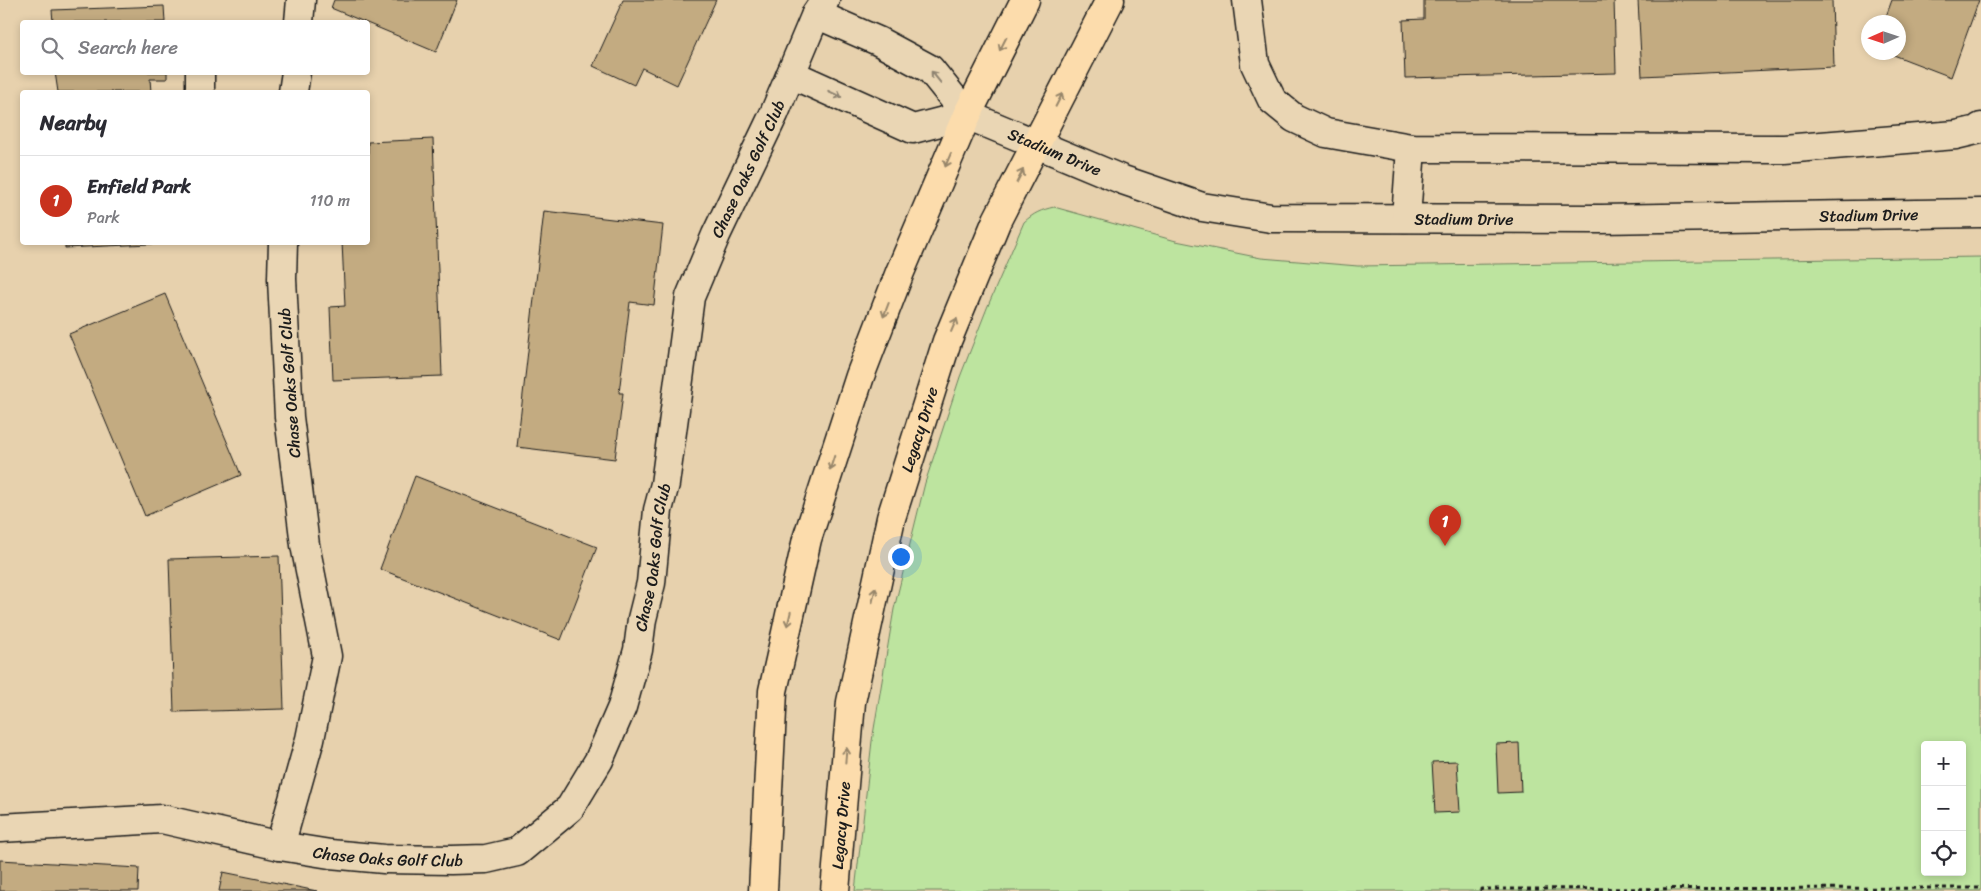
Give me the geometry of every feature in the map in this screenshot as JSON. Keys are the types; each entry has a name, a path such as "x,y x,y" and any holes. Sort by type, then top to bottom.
{"main road":[{"path":"762,891 772,692 807,538 864,368 900,272 967,115 1025,0"},
{"name":"Legacy Drive","path":"835,891 851,702 891,518 946,341 997,220 1110,0"}],"street":[{"path":"300,20 301,0"},
{"path":"1247,0 1255,64 1272,100 1294,118 1326,133 1411,148 1784,148 1956,136 1980,129"},
{"name":"Chase Oaks Golf Club","path":"0,828 162,819 280,846 330,854 384,859 451,860 486,859 517,852 570,808 599,760 618,716 638,650 642,619 651,583 658,510 665,484 690,297 716,235 821,7 930,70 967,115"},
{"path":"791,74 912,129 967,115"},
{"path":"200,75 200,90"},
{"path":"293,90 296,75"},
{"name":"Stadium Drive","path":"967,115 1123,180 1202,207 1271,218 1600,219 1981,213"},
{"path":"1406,218 1411,148"},
{"name":"Chase Oaks Golf Club","path":"280,846 310,739 327,656 306,545 289,417 282,245"}],"path":[{"path":"1482,891 1482,888 1981,888"}],"green space":[{"path":"1054,207 1176,241 1261,258 1358,266 1981,257 1981,891 855,891 872,741 894,609 925,483 960,377 987,308 1024,222 1041,211"}],"building":[{"path":"334,0 457,0 436,52 370,24 370,20 360,20 331,8"},
{"path":"623,0 716,0 677,85 642,68 634,85 593,66"},
{"path":"1424,0 1614,0 1616,73 1405,78 1403,20 1424,19"},
{"path":"1638,0 1832,0 1834,67 1642,76"},
{"path":"1892,0 1979,0 1951,77 1906,60 1906,15 1887,15"},
{"path":"164,6 165,20 53,20 52,10"},
{"path":"55,75 167,75 167,79 150,79 151,90 58,90"},
{"path":"433,139 442,376 333,380 330,307 345,306 342,245 370,245 370,142"},
{"path":"544,211 663,225 654,305 630,302 619,393 623,393 615,459 517,447"},
{"path":"65,245 128,245 65,248"},
{"path":"165,294 241,475 145,516 69,334"},
{"path":"415,476 597,547 561,640 380,569"},
{"path":"279,556 284,709 174,712 169,559"},
{"path":"1519,743 1521,792 1498,793 1496,744"},
{"path":"1457,761 1460,812 1435,813 1432,762"},
{"path":"0,860 139,868 138,891 0,891"},
{"path":"223,872 317,891 219,891"}],"place":[{"name":"Enfield Park","path":"1445,546"}]}
